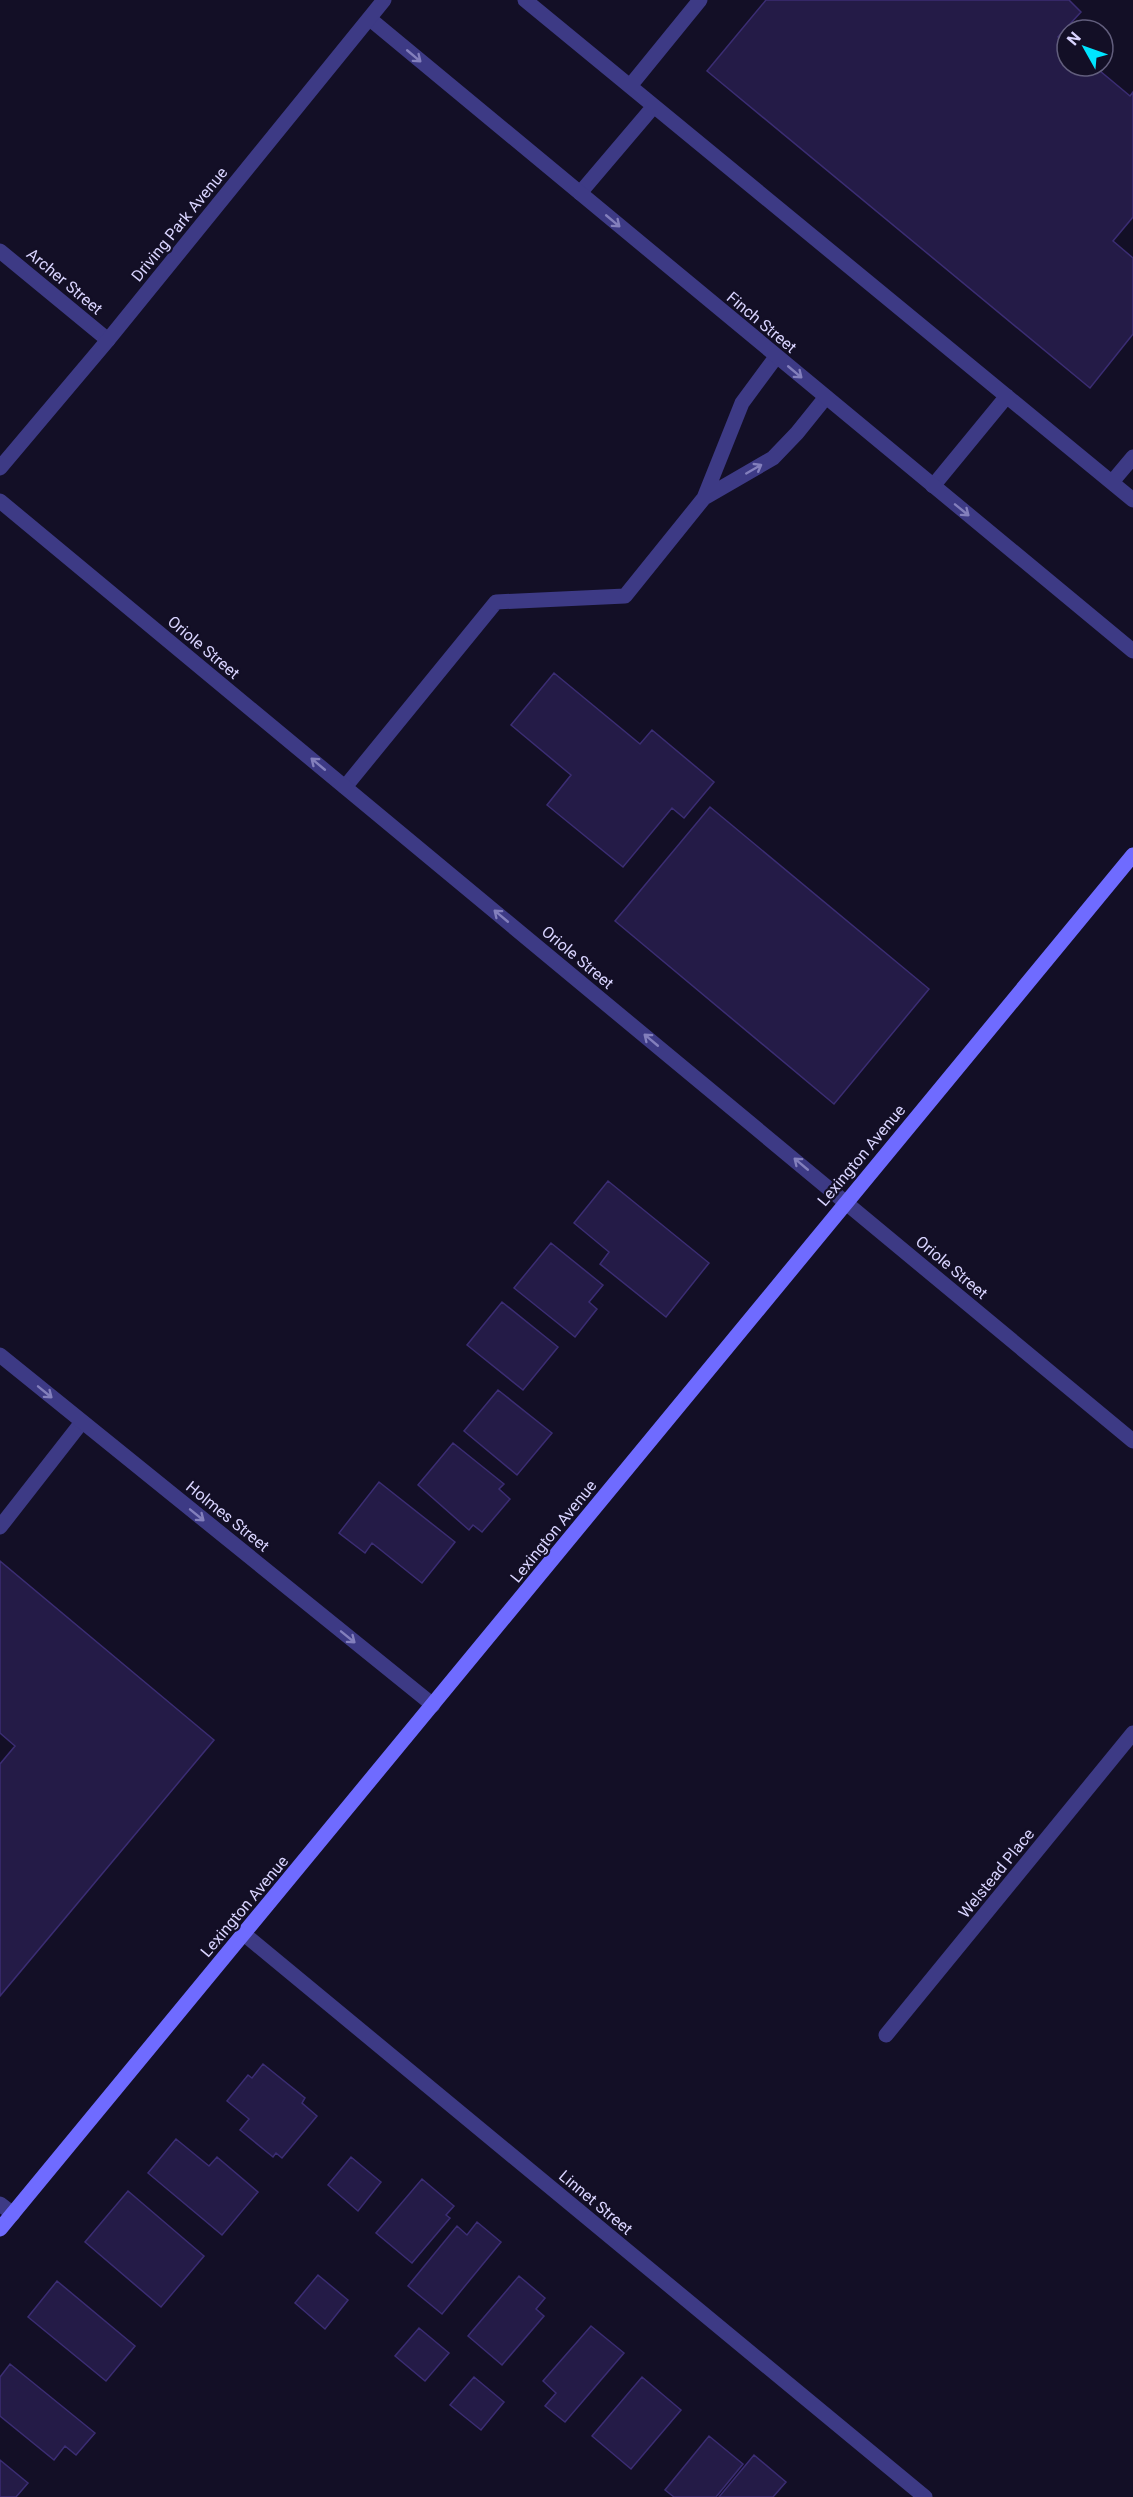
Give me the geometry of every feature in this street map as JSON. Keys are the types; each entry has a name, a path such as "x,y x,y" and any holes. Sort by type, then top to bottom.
{"main road":[{"name":"Lexington Avenue","path":"0,2229 1133,855"}],"street":[{"name":"Driving Park Avenue","path":"0,468 384,0"},
{"path":"525,0 1133,500"},
{"path":"630,86 700,0"},
{"name":"Finch Street","path":"370,19 1133,651"},
{"path":"580,194 654,106"},
{"name":"Archer Street","path":"0,251 108,339"},
{"path":"345,787 496,602 625,596 704,498 742,403 776,357"},
{"path":"933,486 1007,396"},
{"path":"704,498 773,458 826,398"},
{"path":"1112,482 1133,457"},
{"name":"Oriole Street","path":"0,501 1133,1441"},
{"name":"Holmes Street","path":"0,1355 433,1706"},
{"path":"0,1527 82,1422"},
{"name":"Welstead Place","path":"886,2035 1133,1733"},
{"name":"Linnet Street","path":"244,1934 925,2497"},
{"path":"0,2204 13,2214"}],"building":[{"path":"766,0 1069,0 1081,12 1075,18 1055,18 1055,78 1108,78 1130,96 1133,92 1133,217 1113,241 1133,258 1133,334 1090,388 707,71"},
{"path":"766,0 1069,0 1081,12 1075,18 1055,18 1055,78 1108,78 1130,96 1133,92 1133,217 1113,241 1133,258 1133,334 1090,388 707,71"},
{"path":"554,673 640,744 652,730 714,782 684,818 672,808 623,867 547,805 571,775 511,725"},
{"path":"710,807 929,989 834,1104 615,921"},
{"path":"608,1181 709,1263 666,1317 600,1264 609,1252 574,1223"},
{"path":"551,1243 603,1285 589,1302 597,1309 575,1337 514,1288"},
{"path":"502,1302 558,1347 523,1390 467,1345"},
{"path":"498,1390 552,1433 517,1475 464,1431"},
{"path":"453,1443 504,1484 499,1489 510,1499 482,1532 473,1525 469,1530 418,1485"},
{"path":"379,1482 455,1542 422,1583 372,1543 365,1553 339,1533"},
{"path":"0,1561 214,1740 0,1996 0,1764 15,1746 0,1733"},
{"path":"263,2064 305,2098 302,2103 317,2116 282,2158 276,2153 273,2157 240,2130 249,2119 227,2101 248,2075 252,2078"},
{"path":"176,2139 209,2166 217,2157 258,2192 222,2235 148,2173"},
{"path":"351,2157 381,2182 358,2211 328,2185"},
{"path":"422,2179 454,2206 446,2215 450,2218 412,2263 376,2233"},
{"path":"128,2191 204,2256 161,2307 85,2242"},
{"path":"477,2222 501,2242 442,2314 408,2286 457,2226 467,2235"},
{"path":"318,2275 348,2300 325,2329 295,2303"},
{"path":"519,2276 545,2298 536,2309 544,2316 502,2365 468,2336"},
{"path":"57,2281 135,2346 106,2381 28,2317"},
{"path":"591,2326 624,2353 565,2422 545,2406 556,2393 543,2381"},
{"path":"419,2328 449,2353 425,2381 395,2356"},
{"path":"10,2364 95,2433 76,2455 65,2446 54,2460 0,2416 0,2377"},
{"path":"474,2377 504,2402 481,2430 450,2405"},
{"path":"642,2377 681,2410 631,2469 592,2436"},
{"path":"709,2436 743,2464 716,2497 674,2497 665,2490"},
{"path":"754,2455 786,2482 773,2497 719,2497"},
{"path":"0,2460 28,2483 16,2497 0,2497"}]}
